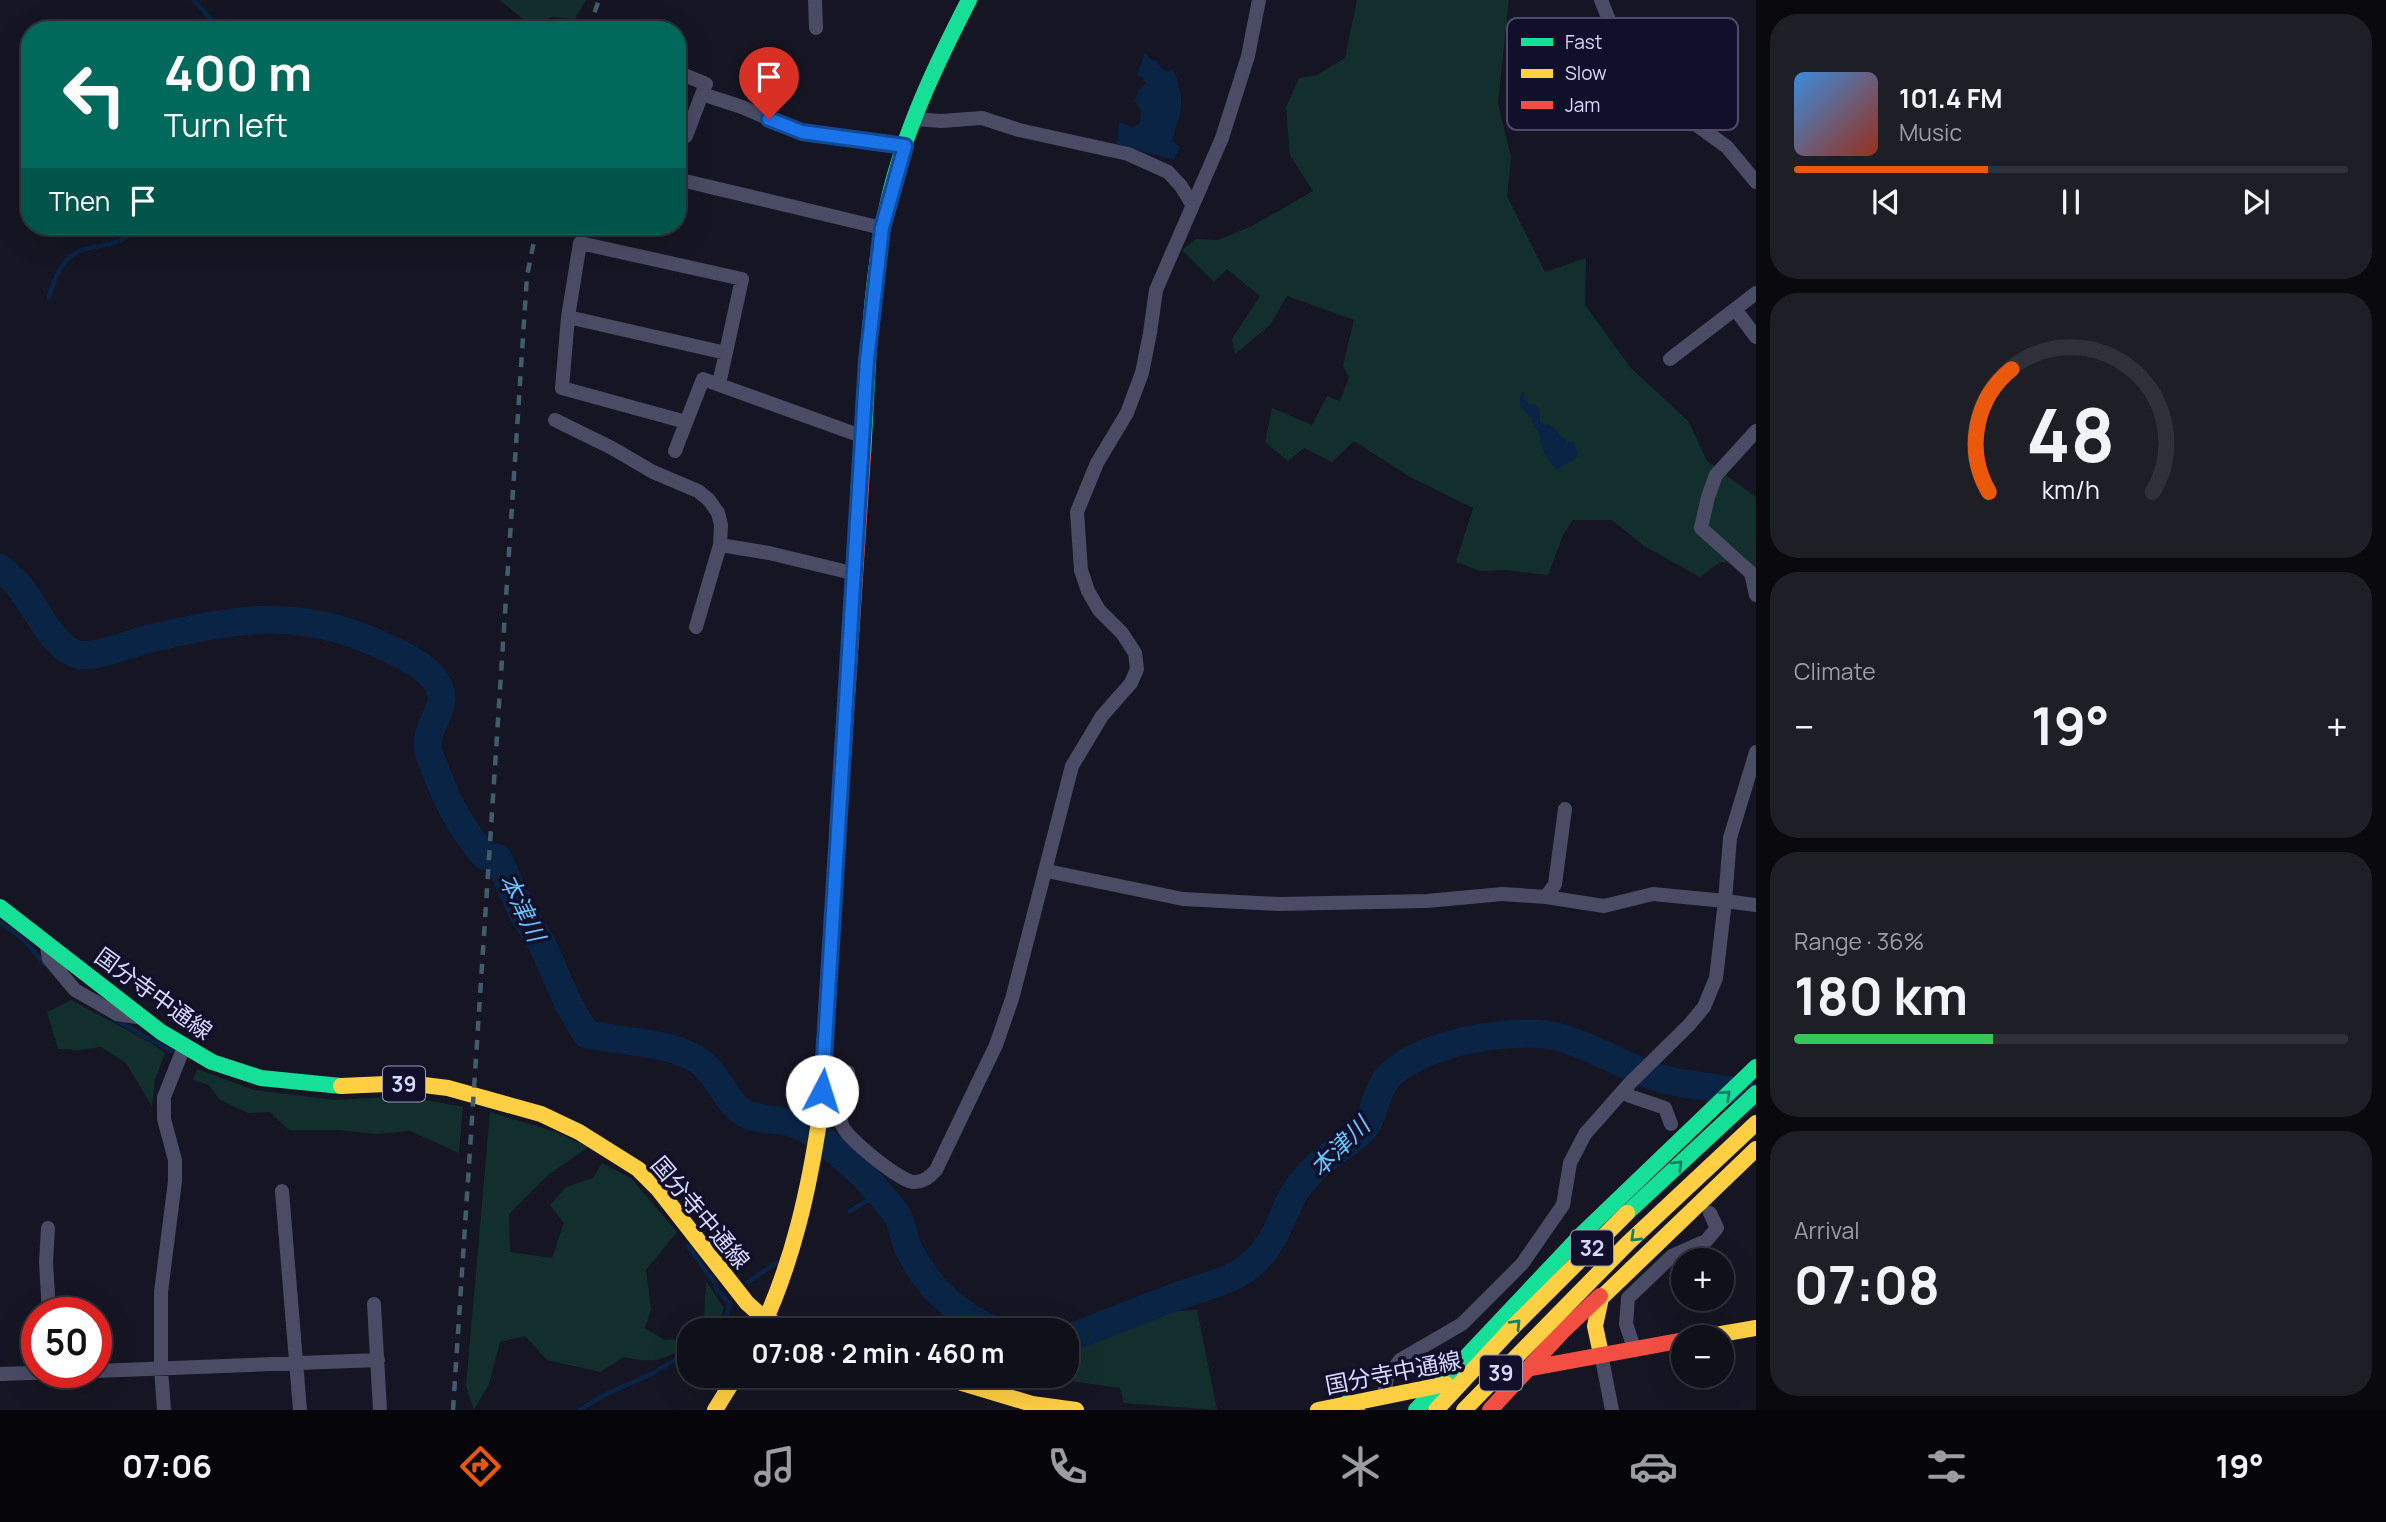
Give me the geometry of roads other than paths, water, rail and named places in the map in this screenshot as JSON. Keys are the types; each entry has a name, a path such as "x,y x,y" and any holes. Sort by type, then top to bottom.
{"main road":[{"path":"767,1318 789,1260 814,1158 820,1115 869,347 882,228 915,119 946,43 969,0"},
{"name":"国分寺中通線","path":"0,906 142,1018 184,1047 212,1062 261,1078 338,1086 408,1083 448,1088 541,1114 596,1142 638,1169 658,1189 759,1318"},
{"path":"1416,1410 1530,1285 1696,1122 1756,1068"},
{"name":"32","path":"1436,1410 1613,1227 1756,1093"},
{"name":"32","path":"1464,1410 1629,1242 1756,1123"},
{"path":"1490,1410 1562,1332 1754,1150"},
{"path":"1601,1354 1594,1316 1601,1298 1614,1284"},
{"path":"1734,1332 1756,1328"},
{"name":"国分寺中通線","path":"1318,1410 1352,1406 1384,1396 1438,1385 1671,1342"},
{"path":"715,1410 729,1388"},
{"path":"979,1388 1032,1404 1076,1410"}],"street":[{"path":"815,0 816,27"},
{"path":"824,1067 848,1072 840,1114 842,1126 848,1136 900,1177 913,1182 927,1180 936,1170 996,1045 1012,999 1047,871 1072,766 1102,716 1131,683 1137,669 1135,653 1122,633 1099,610 1088,591 1081,570 1077,512 1097,463 1127,413 1142,373 1156,290 1222,138 1248,56 1259,0"},
{"path":"1601,0 1610,18"},
{"path":"686,76 706,84 686,136"},
{"path":"702,94 802,132 905,146"},
{"path":"915,119 941,121 982,118 1019,130 1128,154 1168,172 1192,204"},
{"path":"1703,130 1727,148 1756,182"},
{"path":"686,182 882,228"},
{"path":"686,422 562,388 568,317 580,243 742,278 719,384"},
{"path":"1670,359 1756,293"},
{"path":"1734,309 1756,337"},
{"path":"568,317 726,353"},
{"path":"675,451 702,379 864,438"},
{"path":"555,420 653,472 698,491 718,513 721,525 720,545 695,626"},
{"path":"1756,431 1716,475 1708,497 1702,528 1751,573 1756,595"},
{"path":"720,545 769,553 856,574"},
{"path":"1384,1396 1387,1378 1401,1360 1462,1324 1522,1264 1563,1205 1570,1163 1585,1134 1704,1007 1716,978 1726,901 1730,838 1756,752"},
{"path":"1546,897 1555,884 1565,809"},
{"path":"1047,871 1183,899 1251,903 1427,901 1502,894 1546,897 1604,906 1653,894 1756,905"},
{"path":"164,1410 160,1369 161,1292 176,1181 176,1160 164,1119 164,1097 184,1047"},
{"path":"1627,1087 1630,1096 1665,1108 1671,1124"},
{"path":"282,1191 300,1410"},
{"path":"1634,1349 1626,1324 1628,1298 1672,1256 1706,1241 1717,1228 1710,1213"},
{"path":"48,1228 48,1297"},
{"path":"374,1304 380,1410"},
{"path":"1601,1354 1612,1410"},
{"path":"112,1370 378,1360"},
{"path":"0,1374 21,1373"}],"water":[{"path":"1145,52 1152,61 1156,60 1163,70 1168,72 1173,69 1180,89 1180,112 1172,140 1180,147 1174,160 1117,144 1119,122 1134,127 1140,123 1141,110 1135,101 1138,91 1145,84 1144,78 1137,75"},
{"path":"1524,391 1525,400 1539,409 1540,421 1545,425 1549,424 1568,442 1574,441 1578,454 1576,458 1556,470 1545,455 1532,419 1520,406 1520,396"}],"waterway":[{"path":"194,0 212,21"},
{"path":"49,297 57,274 67,260 78,252 113,243 128,235"},
{"name":"本津川","path":"0,568 19,586 59,643 76,654 103,653 144,640 213,625 268,620 322,625 351,633 394,651 420,666 431,675 441,695 441,704 428,739 428,749 445,793 462,826 485,856 498,858 522,912 542,944 569,1005 586,1034 647,1043 691,1056 709,1070 732,1102 744,1113 796,1124 817,1136 875,1188 900,1221 906,1244 917,1265 946,1299 971,1318"},
{"path":"0,922 24,940 45,964"},
{"path":"114,1019 171,1051"},
{"name":"本津川","path":"1079,1335 1221,1282 1249,1266 1269,1244 1302,1182 1319,1164 1366,1126 1379,1092 1391,1074 1406,1063 1448,1045 1498,1035 1522,1034 1562,1038 1656,1077 1749,1096"},
{"path":"850,1211 880,1193"},
{"path":"688,1246 715,1283 717,1290 730,1304"},
{"path":"748,1282 776,1263"},
{"path":"725,1318 730,1304"},
{"path":"580,1410 677,1359"}],"railway":[{"path":"591,21 599,0"},
{"path":"453,1410 527,276 535,235"}]}
